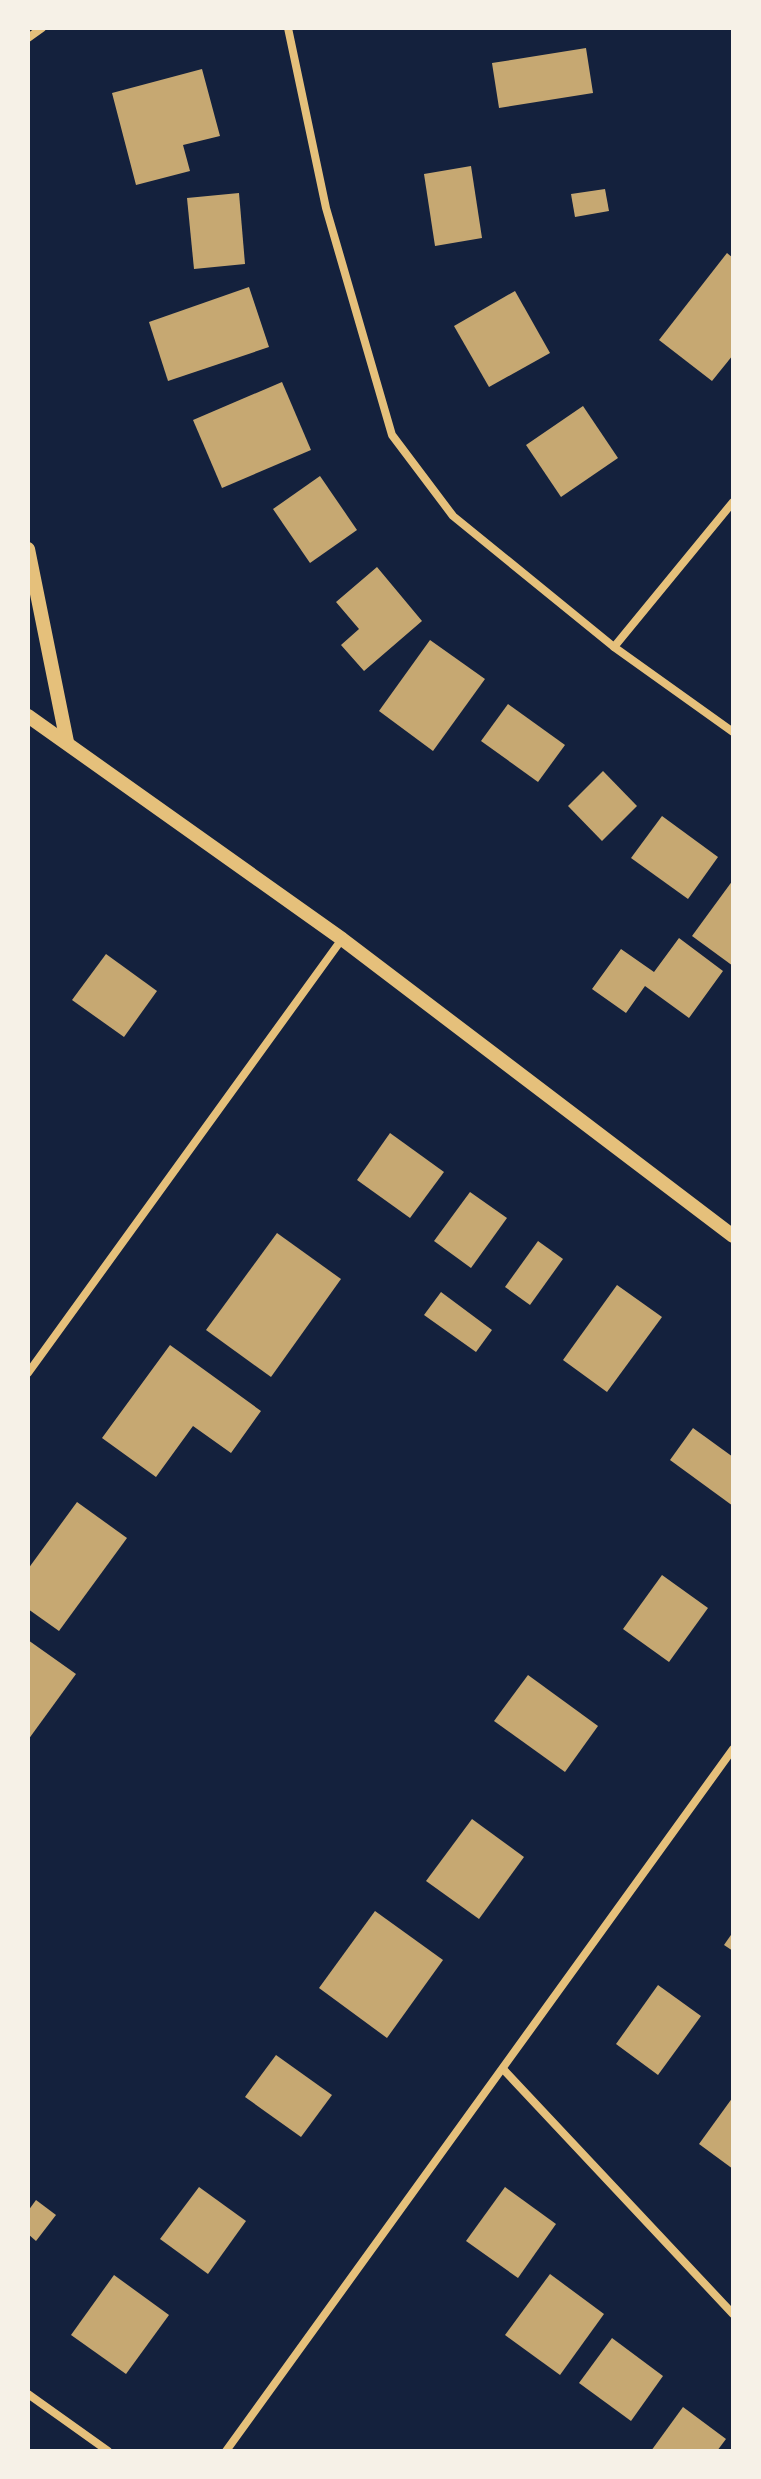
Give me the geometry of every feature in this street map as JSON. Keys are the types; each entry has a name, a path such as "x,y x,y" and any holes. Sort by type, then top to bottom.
{"street":[{"path":"28,38 42,28"},
{"path":"288,28 326,208 392,435 453,516 614,647 733,732"},
{"path":"614,647 733,502"},
{"path":"28,549 67,742"},
{"path":"28,716 342,939 733,1236"},
{"path":"28,1373 342,939"},
{"path":"226,2451 733,1749"},
{"path":"503,2069 733,2314"},
{"path":"28,2394 108,2451"}],"building":[{"path":"586,48 593,93 499,108 492,63"},
{"path":"202,69 220,136 183,145 190,171 136,185 112,93"},
{"path":"471,166 482,238 435,246 424,174"},
{"path":"605,189 609,211 575,217 571,194"},
{"path":"239,193 245,264 194,269 187,198"},
{"path":"727,253 733,258 733,355 712,381 659,340"},
{"path":"249,287 269,347 168,381 149,322"},
{"path":"515,291 550,353 489,387 454,326"},
{"path":"282,382 311,450 222,488 193,420"},
{"path":"583,406 618,458 561,497 526,445"},
{"path":"320,476 357,530 310,563 273,509"},
{"path":"377,567 422,621 364,671 341,645 359,629 336,602"},
{"path":"430,640 485,679 433,751 379,711"},
{"path":"508,704 565,745 538,782 481,741"},
{"path":"603,771 637,806 602,841 568,806"},
{"path":"662,816 718,857 688,899 631,858"},
{"path":"733,880 733,966 692,936"},
{"path":"679,938 723,971 689,1018 645,986 626,1013 592,989 621,949 654,972"},
{"path":"106,954 157,991 124,1037 72,1000"},
{"path":"390,1133 444,1172 410,1218 357,1180"},
{"path":"470,1192 507,1218 471,1268 434,1241"},
{"path":"277,1233 341,1279 271,1377 206,1330"},
{"path":"538,1241 563,1259 530,1305 505,1287"},
{"path":"617,1285 662,1317 607,1392 563,1360"},
{"path":"441,1292 492,1330 476,1352 424,1315"},
{"path":"170,1345 261,1411 231,1453 193,1426 156,1477 102,1438"},
{"path":"693,1428 733,1457 733,1506 670,1460"},
{"path":"77,1502 127,1538 59,1631 28,1609 28,1569"},
{"path":"662,1575 708,1608 669,1662 623,1629"},
{"path":"28,1640 76,1674 28,1740"},
{"path":"528,1675 598,1726 565,1772 494,1721"},
{"path":"472,1819 524,1857 479,1919 426,1881"},
{"path":"375,1911 443,1960 387,2038 319,1988"},
{"path":"733,1932 733,1951 724,1945"},
{"path":"658,1985 701,2016 658,2075 616,2044"},
{"path":"276,2055 332,2095 301,2137 245,2097"},
{"path":"733,2097 733,2169 699,2144"},
{"path":"199,2187 246,2221 208,2274 160,2239"},
{"path":"505,2187 556,2224 518,2278 466,2241"},
{"path":"36,2200 56,2215 36,2241 28,2234 28,2211"},
{"path":"550,2274 604,2314 560,2375 505,2335"},
{"path":"114,2275 169,2315 126,2374 71,2335"},
{"path":"612,2338 663,2376 631,2421 579,2383"},
{"path":"683,2407 726,2439 717,2451 651,2451"}]}
